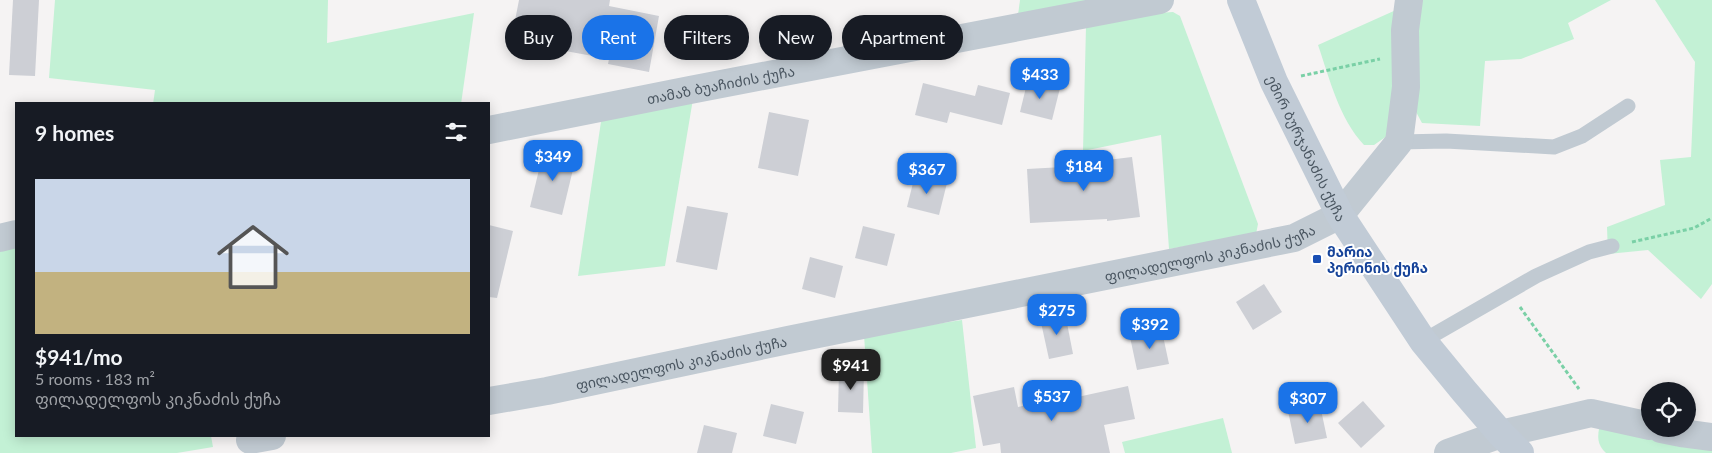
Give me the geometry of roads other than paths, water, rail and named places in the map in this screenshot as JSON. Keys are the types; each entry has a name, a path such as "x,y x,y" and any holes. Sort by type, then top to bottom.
{"street":[{"name":"თამაზ ბუაჩიძის ქუჩა","path":"490,130 1160,0"},
{"name":"ემირ ბურჯანაძის ქუჩა","path":"1240,0 1274,82 1340,216 1423,341 1506,447"},
{"path":"1340,216 1399,142 1406,87 1405,30 1409,0"},
{"name":"ფილადელფოს კიკნაძის ქუჩა","path":"490,401 547,391 788,340 1294,238 1340,216"},
{"path":"0,238 15,234"},
{"path":"1448,453 1506,447 1591,413 1641,424"},
{"path":"1696,435 1712,437"}],"lane":[{"path":"1399,142 1446,142 1554,147 1582,136 1628,106"},
{"path":"1423,341 1536,276 1566,261 1612,246"}],"place":[{"name":"მარია პერინის ქუჩა","path":"1317,259"}]}
